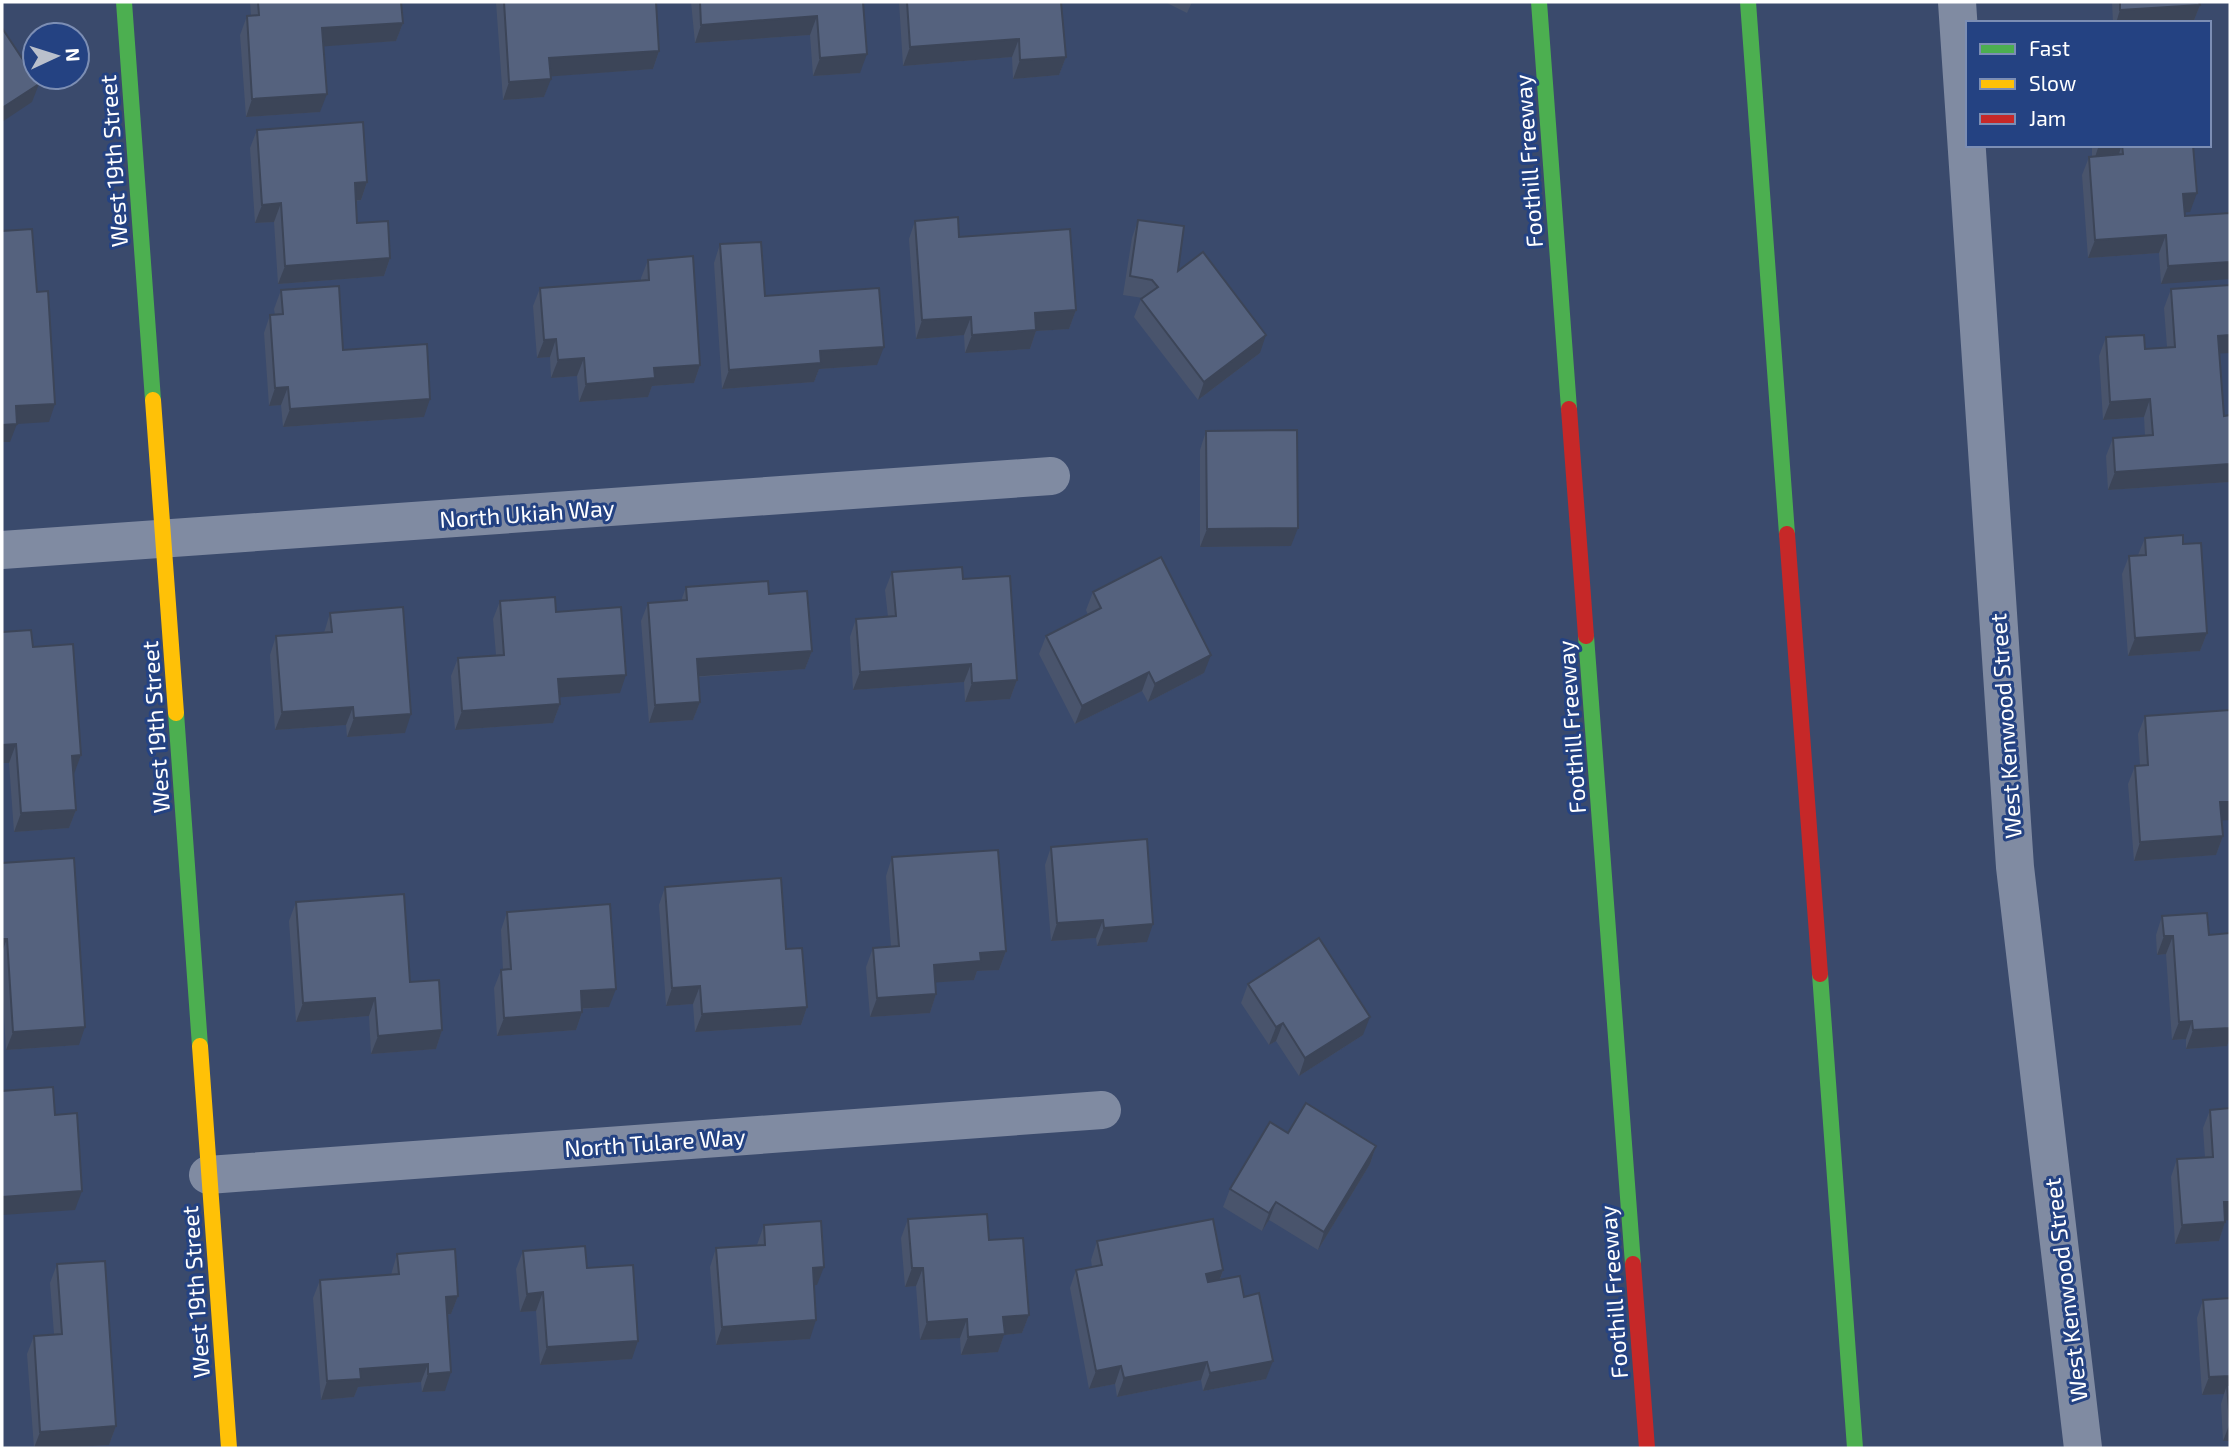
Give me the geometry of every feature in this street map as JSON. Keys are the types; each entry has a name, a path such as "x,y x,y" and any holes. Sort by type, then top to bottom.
{"main road":[{"name":"West 19th Street","path":"124,2 229,1448"},
{"name":"Foothill Freeway","path":"1539,2 1647,1448"},
{"path":"1748,2 1855,1448"}],"street":[{"name":"West Kenwood Street","path":"1957,2 1966,136"},
{"name":"West Kenwood Street","path":"1967,147 2015,867 2083,1448"},
{"name":"North Ukiah Way","path":"2,550 1051,476"},
{"name":"North Tulare Way","path":"208,1174 1102,1110"}],"building":[{"path":"258,2 401,2 403,23 322,28 327,94 252,99 247,16 259,15"},
{"path":"504,2 656,2 659,51 549,58 551,79 509,82"},
{"path":"700,2 863,2 867,54 820,58 817,16 701,25"},
{"path":"907,2 1061,2 1066,57 1020,60 1019,39 910,47"},
{"path":"2120,2 2199,2 2200,5 2120,10"},
{"path":"2,28 21,57 21,91 28,91 2,108"},
{"path":"363,122 367,182 355,183 357,223 388,221 390,258 285,266 281,203 262,205 257,130"},
{"path":"2122,147 2193,147 2197,193 2183,194 2185,216 2230,213 2230,262 2168,266 2166,235 2095,240 2089,157 2123,154"},
{"path":"958,217 959,237 1070,229 1076,310 1035,313 1036,330 972,335 971,317 922,320 915,221"},
{"path":"1138,220 1184,226 1178,271 1203,252 1266,335 1204,382 1141,299 1158,287 1152,280 1130,276"},
{"path":"32,229 37,292 48,291 55,404 16,406 17,424 2,425 2,231"},
{"path":"761,242 765,296 879,288 884,347 820,351 821,363 729,370 720,244"},
{"path":"693,256 700,365 654,368 655,378 586,384 584,358 558,360 556,339 544,340 540,288 649,280 648,260"},
{"path":"2230,285 2230,335 2218,336 2224,416 2230,415 2230,464 2115,472 2113,438 2153,435 2150,399 2110,402 2106,337 2144,335 2145,349 2175,347 2171,289"},
{"path":"339,286 343,350 427,344 430,399 290,409 288,387 275,388 270,315 283,314 281,290"},
{"path":"1297,430 1298,528 1207,529 1206,431"},
{"path":"2183,535 2183,544 2201,543 2207,633 2135,638 2129,556 2146,555 2145,538"},
{"path":"1161,557 1211,655 1155,684 1149,672 1082,706 1046,636 1101,608 1093,592"},
{"path":"962,567 963,579 1010,576 1017,680 972,683 971,664 860,672 856,619 896,616 892,572"},
{"path":"768,581 769,594 807,591 812,651 697,659 700,702 655,705 648,603 687,600 686,587"},
{"path":"555,597 556,612 621,607 626,675 558,679 560,704 462,711 458,658 504,655 500,601"},
{"path":"403,607 411,714 354,718 353,707 282,712 276,636 332,632 330,613"},
{"path":"31,630 33,647 73,644 81,755 72,756 76,810 21,813 16,744 2,745 2,632"},
{"path":"2230,710 2230,802 2220,802 2223,836 2140,842 2135,766 2148,765 2145,716"},
{"path":"1147,839 1153,924 1104,928 1103,920 1057,923 1051,847"},
{"path":"998,850 1006,951 980,953 981,961 934,965 936,994 877,998 873,948 899,946 892,857"},
{"path":"74,858 85,1027 13,1032 7,939 2,939 2,863"},
{"path":"781,878 786,949 802,948 807,1007 702,1014 700,986 672,988 665,887"},
{"path":"404,894 410,982 439,980 442,1030 378,1036 375,998 303,1003 296,902"},
{"path":"610,904 616,989 581,991 582,1012 504,1018 501,970 511,969 507,912"},
{"path":"2207,913 2209,935 2230,933 2230,1028 2193,1030 2192,1021 2179,1022 2173,936 2164,936 2162,916"},
{"path":"1319,938 1370,1017 1305,1058 1283,1023 1276,1027 1248,984"},
{"path":"53,1087 55,1115 77,1113 82,1191 2,1197 2,1091"},
{"path":"1306,1103 1376,1146 1324,1232 1276,1202 1269,1213 1230,1189 1270,1122 1288,1133"},
{"path":"2230,1108 2230,1202 2224,1202 2225,1222 2182,1225 2177,1159 2213,1157 2210,1110"},
{"path":"987,1214 989,1240 1023,1238 1029,1315 1003,1317 1005,1334 968,1337 967,1319 927,1322 923,1268 912,1268 908,1219"},
{"path":"1213,1219 1223,1270 1206,1274 1208,1282 1240,1276 1244,1297 1259,1293 1273,1361 1210,1373 1207,1362 1124,1378 1121,1366 1096,1371 1076,1270 1102,1265 1097,1241"},
{"path":"821,1221 824,1267 813,1268 816,1320 722,1327 716,1248 765,1245 764,1225"},
{"path":"585,1246 587,1268 633,1265 638,1341 547,1347 543,1292 527,1294 523,1251"},
{"path":"455,1249 458,1296 446,1297 451,1372 428,1374 428,1364 360,1369 361,1379 327,1381 320,1280 399,1274 397,1254"},
{"path":"105,1261 116,1426 40,1432 34,1336 62,1334 57,1264"},
{"path":"2230,1298 2230,1376 2209,1377 2203,1300"},
{"path":"2227,1385 2230,1385 2230,1423"}],"traffic: fast":[{"path":"124,2 153,400"},
{"path":"1539,2 1569,409"},
{"path":"1748,2 1787,534"},
{"path":"1586,636 1633,1264"},
{"path":"176,713 200,1046"},
{"path":"1820,974 1855,1448"}],"traffic: slow":[{"path":"153,400 176,713"},
{"path":"200,1046 229,1448"}],"traffic: jam":[{"path":"1569,409 1586,636"},
{"path":"1787,534 1820,974"},
{"path":"1633,1264 1647,1448"}]}
